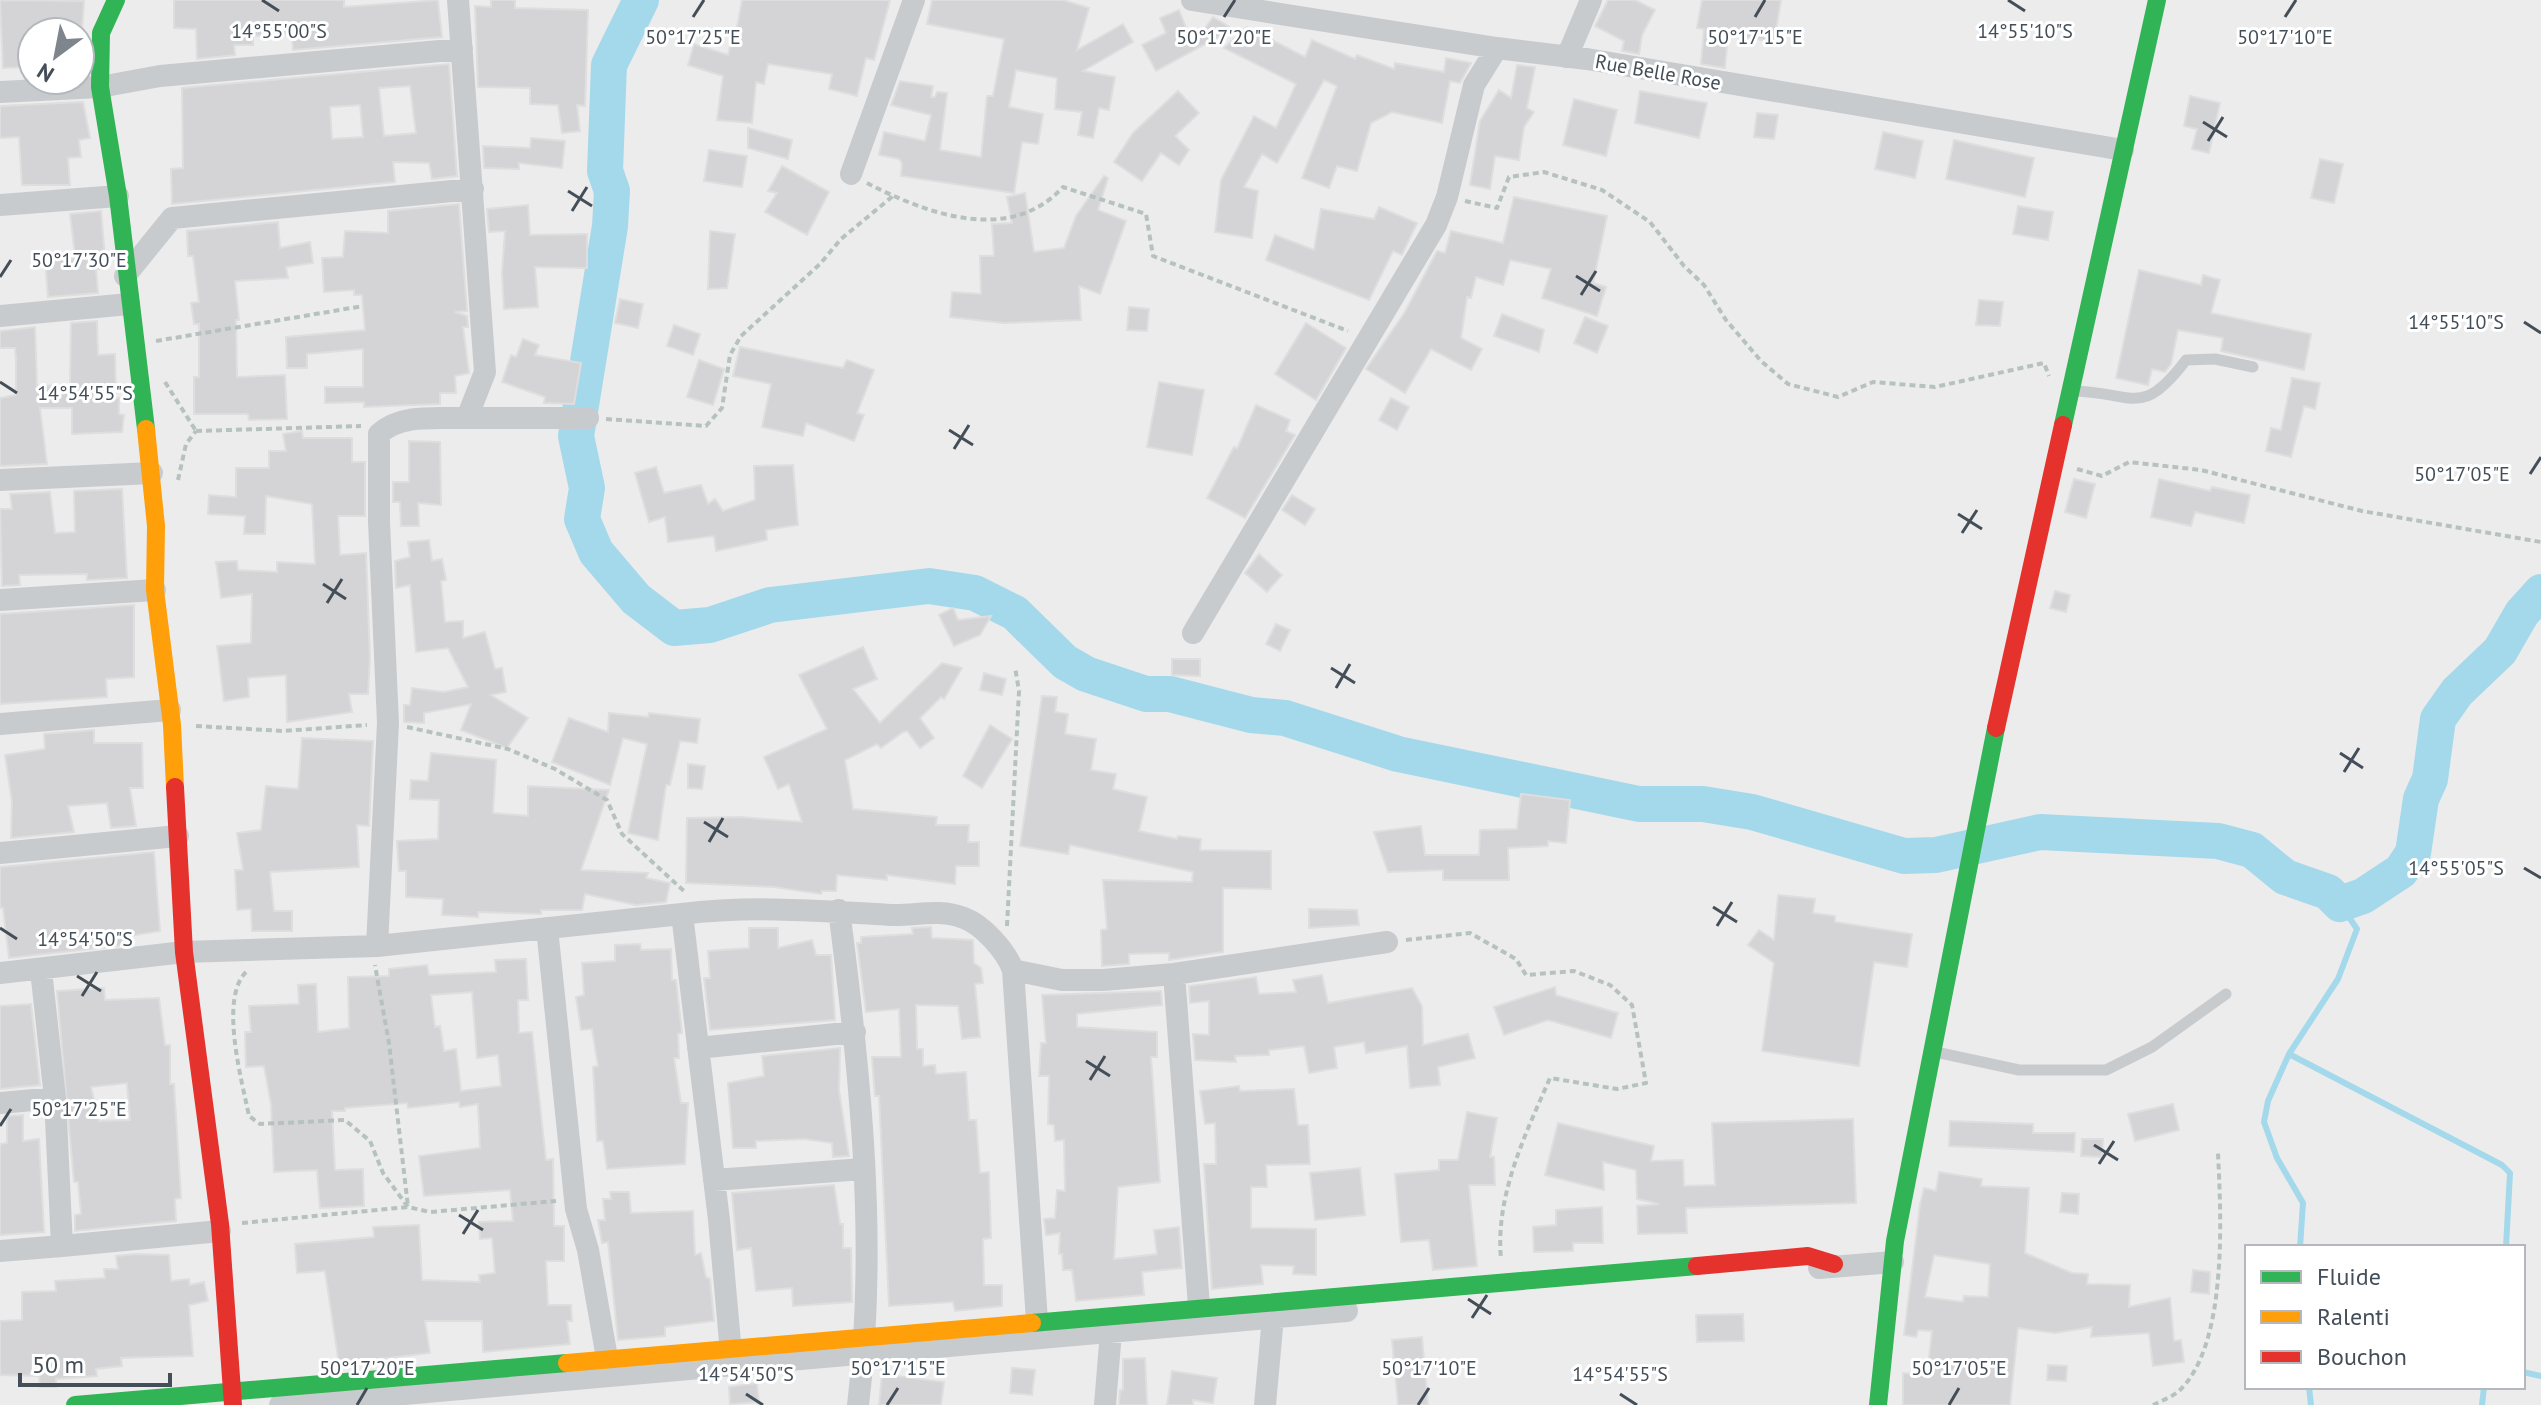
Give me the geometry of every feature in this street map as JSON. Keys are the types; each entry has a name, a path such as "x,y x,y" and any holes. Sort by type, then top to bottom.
{"street":[{"path":"116,0 101,33 100,87 118,196 125,276 152,473 155,590 171,718 184,952 220,1227 232,1398"},
{"path":"458,0 485,372 467,418"},
{"path":"851,174 914,0"},
{"name":"Rue Belle Rose","path":"1192,0 1567,57 2123,150"},
{"path":"1567,57 1591,0"},
{"path":"1878,1405 1893,1262 1961,894 2157,0"},
{"path":"1193,633 1278,495 1366,338 1436,225 1447,197 1474,85 1497,48"},
{"path":"0,92 100,87 160,76 462,49"},
{"path":"125,276 172,218 473,189"},
{"path":"0,205 118,196"},
{"path":"0,316 129,304"},
{"path":"377,946 388,723 379,522 379,434 388,425 410,419 579,417"},
{"path":"0,480 152,473"},
{"path":"0,600 155,590"},
{"path":"0,724 171,718"},
{"path":"0,853 178,836"},
{"path":"839,910 855,1032 866,1243 864,1345 858,1405"},
{"path":"0,973 184,952 377,946 706,911 839,910 895,915 935,911 967,919 1010,961 1062,980 1174,974 1387,942"},
{"path":"682,914 714,1180 731,1357"},
{"path":"547,928 575,1200 588,1250 608,1366"},
{"path":"1010,961 1037,1321"},
{"path":"41,970 55,1098 62,1246"},
{"path":"1174,974 1199,1306"},
{"path":"698,1048 855,1032"},
{"path":"0,1103 55,1098"},
{"path":"714,1180 863,1169"},
{"path":"0,1251 220,1227"},
{"path":"75,1405 357,1390 512,1386 608,1366 1067,1328 1199,1306 1503,1282 1893,1262"},
{"path":"864,1345 1037,1321 1067,1328 1111,1332 1685,1274"},
{"path":"1265,1405 1273,1317"},
{"path":"1105,1405 1111,1332"},
{"path":"280,1405 357,1390"}],"lane":[{"path":"2070,391 2090,391 2137,402 2159,393 2186,360 2215,359 2253,367"},
{"path":"1931,1051 2019,1070 2106,1070 2152,1047 2226,994"}],"path":[{"path":"1447,197 1497,208 1509,177 1544,172 1602,190 1650,222 1684,266 1704,285 1726,320 1752,351 1788,384 1838,397 1873,382 1935,387 2044,363 2054,389 2070,391"},
{"path":"851,174 893,196 944,216 992,219 1023,215 1047,205 1063,187 1146,214 1153,256 1366,338"},
{"path":"579,417 706,426 722,408 730,355 741,336 799,285 841,239 893,196"},
{"path":"136,344 363,306"},
{"path":"163,380 196,431 377,426 379,434"},
{"path":"2055,462 2102,476 2129,462 2201,470 2362,511 2541,542"},
{"path":"1010,961 1008,844 1019,691 1015,667"},
{"path":"171,718 283,731 388,723 508,749 555,769 607,800 622,834 706,911"},
{"path":"1387,942 1470,933 1516,959 1526,975 1574,971 1610,985 1632,1005 1646,1083 1617,1089 1550,1078 1515,1156 1499,1241 1503,1282"},
{"path":"377,946 375,969 389,1043 408,1207"},
{"path":"258,971 244,973 235,988 233,1013 249,1116 260,1124 345,1120 370,1141 383,1173 408,1207"},
{"path":"2153,1405 2180,1390 2209,1340 2221,1242 2218,1153"},
{"path":"220,1227 408,1207 430,1212 575,1200"}],"building":[{"path":"0,0 84,1 83,16 16,16 16,68 3,68"},
{"path":"174,0 344,0 344,7 438,0 442,37 293,50 292,34 253,36 253,45 234,45 235,55 197,59 196,29 174,28"},
{"path":"491,0 515,0 515,8 588,10 585,106 577,105 580,131 562,133 558,105 530,104 530,88 478,87 475,6 491,7"},
{"path":"742,0 890,0 874,60 866,58 857,96 829,89 832,74 768,64 764,84 756,82 752,123 717,120 723,76 688,65 694,44 728,55 732,37 735,38"},
{"path":"932,0 1063,0 1089,8 1077,50 1123,24 1133,42 1083,71 1115,77 1109,110 1099,108 1093,138 1078,135 1082,112 1055,109 1057,78 1016,70 1009,107 1043,114 1038,144 1022,142 1014,193 901,176 902,163 899,159 879,155 884,132 925,141 931,115 891,105 900,81 933,86 931,97 935,97 937,92 947,93 940,150 981,157 987,96 993,96 1004,39 927,24"},
{"path":"1608,0 1635,0 1655,10 1642,35 1639,54 1622,51 1624,41 1595,26"},
{"path":"1702,0 1781,0 1774,42 1728,34 1725,68 1701,64 1704,29 1697,28"},
{"path":"1179,10 1193,45 1213,17 1233,29 1156,71 1142,45 1166,33 1160,18"},
{"path":"1247,27 1305,57 1312,40 1355,59 1357,55 1394,69 1395,63 1444,72 1446,58 1471,63 1460,83 1450,81 1442,123 1392,112 1371,123 1357,171 1337,166 1329,188 1302,178 1337,86 1324,80 1277,163 1262,154 1244,187 1258,191 1252,238 1215,232 1221,180 1254,116 1276,128 1296,84 1224,48"},
{"path":"449,64 457,176 432,179 429,163 393,162 395,182 172,204 171,169 183,168 182,88","holes":["410,86 416,133 384,136 379,88","360,105 363,137 332,139 330,107"]},
{"path":"1517,65 1535,67 1527,108 1534,112 1524,127 1519,160 1495,156 1490,189 1470,185 1480,121 1499,90 1511,98"},
{"path":"1178,91 1199,113 1175,136 1189,150 1179,165 1161,153 1142,181 1114,162 1133,133"},
{"path":"1640,91 1707,103 1699,138 1635,123"},
{"path":"2190,96 2220,103 2209,153 2192,149 2197,129 2184,126"},
{"path":"1574,99 1617,110 1606,156 1563,145"},
{"path":"83,102 90,138 79,140 81,157 68,158 70,185 22,185 19,137 0,138 0,106"},
{"path":"1757,113 1778,115 1774,139 1754,137"},
{"path":"748,128 792,140 788,159 748,148"},
{"path":"1883,132 1923,141 1915,178 1875,169"},
{"path":"531,138 565,141 562,168 519,163 519,169 484,168 483,146 530,148"},
{"path":"1954,140 2034,158 2025,197 1946,179"},
{"path":"709,150 747,156 742,187 704,181"},
{"path":"2320,159 2343,164 2334,203 2311,198"},
{"path":"782,166 829,192 807,235 765,212 777,193 768,191"},
{"path":"1104,176 1108,178 1098,210 1126,221 1100,294 1079,286 1081,320 1004,323 950,317 952,292 981,294 980,256 994,256 992,224 1012,223 1007,197 1025,193 1034,252 1064,248 1076,216"},
{"path":"1514,197 1607,216 1593,283 1606,287 1597,316 1542,298 1551,269 1510,260 1503,285 1476,277 1471,298 1467,297 1461,338 1482,349 1471,370 1431,349 1405,393 1366,369 1405,312 1437,251 1445,253 1451,231 1503,243"},
{"path":"459,204 467,311 455,312 467,316 468,327 463,327 469,373 455,376 456,393 440,393 440,404 364,407 364,402 325,403 325,387 363,387 363,349 307,354 307,368 287,368 286,337 365,330 362,295 354,295 354,290 324,292 322,258 343,257 345,231 388,233 388,211"},
{"path":"528,205 530,235 587,234 587,268 535,267 538,307 504,309 502,273 505,231 489,232 487,209"},
{"path":"2018,206 2053,212 2048,240 2013,234"},
{"path":"1379,207 1417,223 1402,255 1393,251 1369,300 1266,260 1275,235 1314,250 1321,209 1374,219"},
{"path":"101,211 106,269 96,269 98,293 48,297 45,259 72,259 75,255 70,214"},
{"path":"278,222 280,248 310,242 313,263 286,267 288,278 235,281 239,320 236,320 237,377 285,375 287,419 249,420 248,414 194,414 194,377 199,377 199,324 194,324 191,303 199,302 193,256 188,256 187,231"},
{"path":"710,231 735,234 727,288 708,289"},
{"path":"2139,270 2201,285 2203,275 2220,280 2211,313 2311,334 2304,370 2221,351 2223,338 2178,330 2171,364 2165,372 2152,369 2148,385 2116,378"},
{"path":"620,299 643,304 638,328 615,323"},
{"path":"1979,300 2003,302 2000,326 1976,325"},
{"path":"1129,307 1149,309 1147,331 1127,330"},
{"path":"1502,314 1544,330 1539,352 1494,336"},
{"path":"1585,317 1608,326 1597,353 1574,343"},
{"path":"97,321 98,355 115,354 116,398 119,398 119,414 124,415 122,432 72,434 72,408 40,408 47,464 0,466 0,398 16,395 16,358 15,348 0,348 0,331 35,327 37,386 70,385 71,323"},
{"path":"1306,323 1346,348 1316,400 1275,374"},
{"path":"674,325 700,334 693,355 667,346"},
{"path":"523,339 539,345 535,355 581,363 574,404 544,403 545,397 502,382 511,355 516,357"},
{"path":"740,347 843,368 847,360 874,370 857,413 864,415 854,441 806,423 803,436 762,427 771,384 733,376"},
{"path":"699,360 724,369 713,405 687,397"},
{"path":"2292,378 2320,383 2315,409 2304,406 2291,457 2266,451 2271,428 2281,430"},
{"path":"1159,382 1204,390 1192,455 1147,447"},
{"path":"1391,398 1409,407 1397,430 1379,420"},
{"path":"1256,405 1290,420 1286,431 1295,435 1245,518 1207,498 1234,447 1237,449"},
{"path":"302,431 303,438 352,438 352,462 365,462 365,516 338,516 340,555 366,553 370,658 368,694 349,694 352,712 287,722 286,675 248,678 249,697 224,701 217,646 251,643 252,594 221,598 216,562 237,561 238,570 277,572 277,562 315,564 312,504 266,496 265,534 244,534 245,516 208,514 209,495 236,497 236,468 269,468 269,451 286,451 283,434"},
{"path":"409,441 440,442 441,505 418,503 419,526 401,526 400,502 393,502 393,482 409,482"},
{"path":"793,465 798,525 766,530 767,540 716,551 714,536 668,542 665,517 649,522 635,473 656,467 664,493 701,485 708,504 715,499 723,511 755,500 754,466"},
{"path":"2074,479 2095,484 2086,518 2065,512"},
{"path":"2159,479 2210,491 2212,487 2250,495 2244,523 2195,512 2191,526 2151,517"},
{"path":"122,489 127,578 87,580 87,574 19,575 20,585 2,586 0,509 12,509 10,494 50,492 55,533 75,532 74,491"},
{"path":"1292,495 1315,509 1305,525 1282,510"},
{"path":"429,540 432,561 442,559 446,580 441,581 445,622 463,621 463,638 485,632 495,669 502,668 506,692 491,695 528,718 507,748 461,730 471,704 424,713 424,723 404,722 404,705 410,705 412,688 444,692 468,687 448,648 416,652 410,585 396,588 395,561 410,557 408,542"},
{"path":"1259,554 1282,575 1267,592 1245,573"},
{"path":"2055,591 2070,595 2066,612 2050,608"},
{"path":"134,605 134,677 106,679 107,697 0,704 0,614"},
{"path":"953,608 958,620 991,616 980,635 954,646 939,615"},
{"path":"1276,624 1290,630 1280,651 1266,644"},
{"path":"863,647 877,679 853,689 880,723 942,663 962,668 944,699 941,697 920,718 934,738 920,748 907,731 881,748 877,744 845,760 853,809 937,817 936,825 969,825 968,842 979,842 979,866 956,866 955,884 887,875 887,880 837,875 836,891 822,891 821,894 774,887 686,883 687,818 741,817 802,822 789,784 778,789 764,757 827,729 799,675"},
{"path":"1172,659 1200,659 1200,676 1172,675"},
{"path":"984,673 1006,679 1002,695 980,690"},
{"path":"1042,696 1057,697 1055,712 1068,714 1065,734 1096,739 1091,770 1116,774 1113,789 1147,797 1139,831 1177,839 1178,836 1201,839 1200,850 1271,851 1271,889 1223,888 1223,952 1169,960 1169,953 1129,954 1129,964 1102,966 1101,930 1107,929 1103,880 1192,882 1193,872 1070,845 1068,854 1020,846"},
{"path":"609,713 648,717 649,713 700,719 697,743 680,741 670,785 666,785 658,840 628,833 647,744 623,738 610,785 552,762 569,718 608,732"},
{"path":"990,725 1012,739 982,788 963,776"},
{"path":"94,730 94,743 142,743 143,788 130,788 136,826 111,828 107,803 68,806 74,832 11,838 12,802 5,755 45,749 44,734"},
{"path":"302,738 373,741 369,826 357,825 359,867 270,872 274,911 292,911 292,931 252,931 251,909 237,910 235,870 243,870 237,833 261,830 266,786 298,789"},
{"path":"431,753 496,760 493,813 528,816 528,786 609,790 581,870 648,873 646,878 670,883 666,902 636,905 585,894 582,910 541,910 541,914 478,912 478,917 442,915 443,899 406,897 406,871 399,871 397,841 438,839 439,800 410,799 411,780 428,781"},
{"path":"688,764 705,766 702,789 688,788"},
{"path":"1521,794 1570,800 1566,843 1548,841 1548,846 1508,848 1509,880 1443,880 1443,870 1388,872 1374,832 1421,826 1425,855 1479,855 1480,830 1517,829"},
{"path":"154,852 160,931 124,937 125,945 9,958 3,908 0,908 0,867"},
{"path":"1778,895 1815,899 1813,913 1835,916 1835,922 1912,934 1907,967 1874,962 1859,1066 1762,1051 1774,963 1748,945 1759,930 1774,940"},
{"path":"1309,909 1357,910 1359,925 1309,928"},
{"path":"931,927 932,938 973,940 974,963 981,968 983,983 975,984 980,1037 962,1039 958,1006 916,1005 917,1049 923,1049 923,1066 935,1065 936,1074 966,1072 969,1120 976,1120 980,1173 989,1172 991,1238 983,1239 984,1285 1002,1285 1002,1306 955,1311 953,1302 889,1306 879,1096 875,1096 872,1057 901,1057 899,1009 866,1012 857,943 861,943 861,937 913,934 912,928"},
{"path":"749,928 778,928 778,948 812,940 816,955 831,955 835,1020 710,1030 704,978 710,978 708,951 749,948"},
{"path":"640,944 641,950 671,949 672,980 676,980 682,1033 678,1034 679,1058 674,1058 681,1103 688,1103 685,1164 607,1169 603,1141 597,1141 593,1067 598,1066 592,1029 581,1030 576,997 584,995 582,963 615,961 615,945"},
{"path":"526,959 528,1000 518,1000 519,1033 532,1032 546,1160 553,1159 554,1226 564,1226 564,1261 546,1261 548,1305 571,1305 572,1321 567,1321 570,1344 483,1352 482,1321 425,1321 430,1353 339,1364 325,1271 297,1273 295,1244 374,1237 373,1227 419,1225 422,1280 480,1282 479,1275 495,1273 492,1238 480,1239 479,1222 513,1221 510,1190 424,1196 419,1156 480,1148 478,1104 460,1107 459,1102 408,1108 407,1103 345,1108 345,1111 332,1111 335,1170 363,1169 364,1206 320,1208 317,1170 274,1172 271,1104 264,1066 246,1067 245,1032 251,1032 249,1006 299,1004 298,985 316,984 318,1032 349,1028 348,977 389,976 389,969 427,965 429,975 496,972 495,960","holes":["472,992 477,1058 498,1055 501,1086 461,1091 456,1049 444,1051 440,1026 435,1027 431,995"]},
{"path":"1322,975 1328,1003 1412,988 1422,1006 1423,1045 1468,1034 1475,1058 1438,1067 1440,1085 1410,1088 1407,1046 1366,1053 1364,1042 1334,1047 1337,1068 1309,1073 1304,1046 1269,1050 1269,1055 1235,1056 1236,1062 1195,1060 1193,1034 1209,1035 1209,1001 1190,1003 1189,986 1256,977 1259,994 1296,992 1293,980"},
{"path":"1555,987 1556,995 1618,1013 1611,1038 1548,1020 1504,1035 1494,1007"},
{"path":"104,988 105,1000 159,998 165,1045 170,1045 170,1084 174,1084 181,1198 175,1199 176,1221 75,1231 75,1215 81,1214 78,1182 74,1182 57,991","holes":["127,1083 130,1120 99,1121 91,1087"]},
{"path":"1161,991 1162,1005 1077,1014 1077,1027 1157,1032 1157,1057 1151,1057 1160,1182 1118,1187 1114,1259 1157,1254 1154,1230 1179,1227 1182,1268 1142,1272 1144,1295 1076,1301 1072,1270 1063,1270 1062,1254 1059,1254 1060,1233 1046,1235 1044,1219 1055,1218 1057,1190 1065,1191 1064,1140 1055,1141 1054,1125 1048,1124 1049,1076 1039,1076 1041,1043 1046,1043 1042,995"},
{"path":"31,1004 40,1085 0,1089 0,1006"},
{"path":"840,1048 839,1090 849,1156 833,1157 832,1143 805,1139 756,1141 756,1148 733,1148 728,1083 764,1076 762,1056"},
{"path":"1239,1086 1240,1091 1294,1089 1298,1125 1308,1125 1310,1164 1266,1165 1267,1187 1251,1187 1251,1228 1316,1229 1316,1275 1293,1274 1294,1266 1261,1265 1263,1284 1212,1289 1204,1164 1216,1164 1215,1123 1205,1124 1200,1091"},
{"path":"2173,1104 2179,1130 2135,1141 2128,1114"},
{"path":"1467,1112 1497,1118 1490,1157 1494,1157 1495,1185 1469,1185 1477,1266 1433,1270 1429,1240 1401,1242 1395,1174 1439,1170 1439,1160 1458,1160"},
{"path":"23,1115 23,1141 39,1139 44,1232 0,1235 0,1144 7,1143 7,1116"},
{"path":"1853,1119 1856,1203 1686,1208 1687,1233 1638,1234 1637,1206 1659,1204 1637,1199 1636,1170 1603,1162 1604,1190 1545,1175 1558,1123 1654,1146 1651,1161 1683,1160 1684,1186 1715,1185 1712,1123"},
{"path":"1950,1121 2033,1124 2033,1133 2075,1133 2074,1152 1949,1146"},
{"path":"2082,1139 2103,1139 2102,1157 2081,1156"},
{"path":"1360,1168 1365,1215 1315,1220 1310,1173"},
{"path":"1939,1172 1982,1179 1981,1186 2029,1188 2025,1253 2072,1273 2088,1274 2087,1284 2130,1285 2129,1307 2170,1298 2174,1341 2181,1340 2184,1362 2153,1366 2149,1333 2091,1337 2092,1327 2055,1333 2018,1328 2010,1405 1903,1405 1903,1373 1927,1375 1932,1331 1918,1330 1916,1337 1904,1335 1920,1205 1924,1188 1936,1191","holes":["1934,1255 1990,1264 1988,1297 1964,1296 1963,1302 1925,1297"]},
{"path":"834,1185 840,1224 843,1224 843,1248 851,1248 852,1302 793,1306 792,1288 756,1291 751,1248 737,1250 732,1193"},
{"path":"610,1192 629,1192 631,1213 693,1211 695,1255 701,1253 706,1277 710,1279 714,1321 665,1327 665,1336 618,1340 608,1242 602,1243 598,1220 605,1220 603,1199 611,1199"},
{"path":"2062,1193 2079,1194 2078,1214 2060,1212"},
{"path":"1602,1207 1603,1243 1573,1243 1573,1251 1534,1252 1533,1227 1556,1225 1556,1210"},
{"path":"169,1255 171,1281 189,1279 190,1285 204,1282 208,1301 189,1305 193,1356 121,1358 122,1366 96,1369 97,1376 56,1379 56,1387 40,1387 39,1376 0,1375 0,1321 22,1320 22,1292 56,1291 55,1281 105,1278 104,1269 118,1269 116,1256"},
{"path":"2193,1270 2210,1272 2209,1294 2191,1292"},
{"path":"1743,1314 1744,1341 1697,1342 1696,1315"},
{"path":"1422,1337 1428,1405 1398,1405 1392,1340"},
{"path":"1145,1358 1147,1405 1119,1405 1120,1390 1123,1390 1123,1359"},
{"path":"2048,1365 2067,1366 2066,1381 2047,1380"},
{"path":"1012,1368 1035,1370 1032,1395 1010,1393"},
{"path":"1172,1371 1217,1378 1213,1403 1193,1400 1193,1405 1167,1405"},
{"path":"882,1374 944,1382 941,1405 879,1405"},
{"path":"757,1383 759,1402 730,1404 729,1387"}],"waterway":[{"path":"641,0 609,65 605,171 612,191 610,226 576,436 587,488 582,519 596,552 636,599 674,628 710,625 770,605 929,586 975,593 1015,613 1065,662 1086,674 1146,694 1170,694 1251,715 1285,718 1398,754 1639,804 1703,804 1752,812 1904,856 1936,855 2040,832 2218,841 2252,850 2285,877 2328,892 2340,904 2363,896 2401,871 2413,853 2421,799 2430,779 2438,719 2457,692 2500,651 2522,613 2541,592"},
{"path":"2340,904 2357,929 2338,979 2289,1054 2502,1165 2510,1173 2506,1245"},
{"path":"2289,1054 2268,1101 2264,1122 2277,1158 2303,1203 2300,1245"},
{"path":"2525,1372 2541,1376"},
{"path":"2309,1389 2311,1405"},
{"path":"2482,1405 2484,1389"}],"traffic: fast":[{"path":"116,0 101,33 100,87 118,196 146,429"},
{"path":"2063,425 2157,0"},
{"path":"1878,1405 1895,1241 1996,728"},
{"path":"1032,1323 1697,1266"},
{"path":"75,1405 567,1363"}],"traffic: slow":[{"path":"146,429 156,526 155,590 172,725 175,787"},
{"path":"567,1363 1032,1323"}],"traffic: jam":[{"path":"1996,728 2063,425"},
{"path":"175,787 184,952 220,1224 233,1405"},
{"path":"1697,1266 1808,1256 1834,1264"}]}
